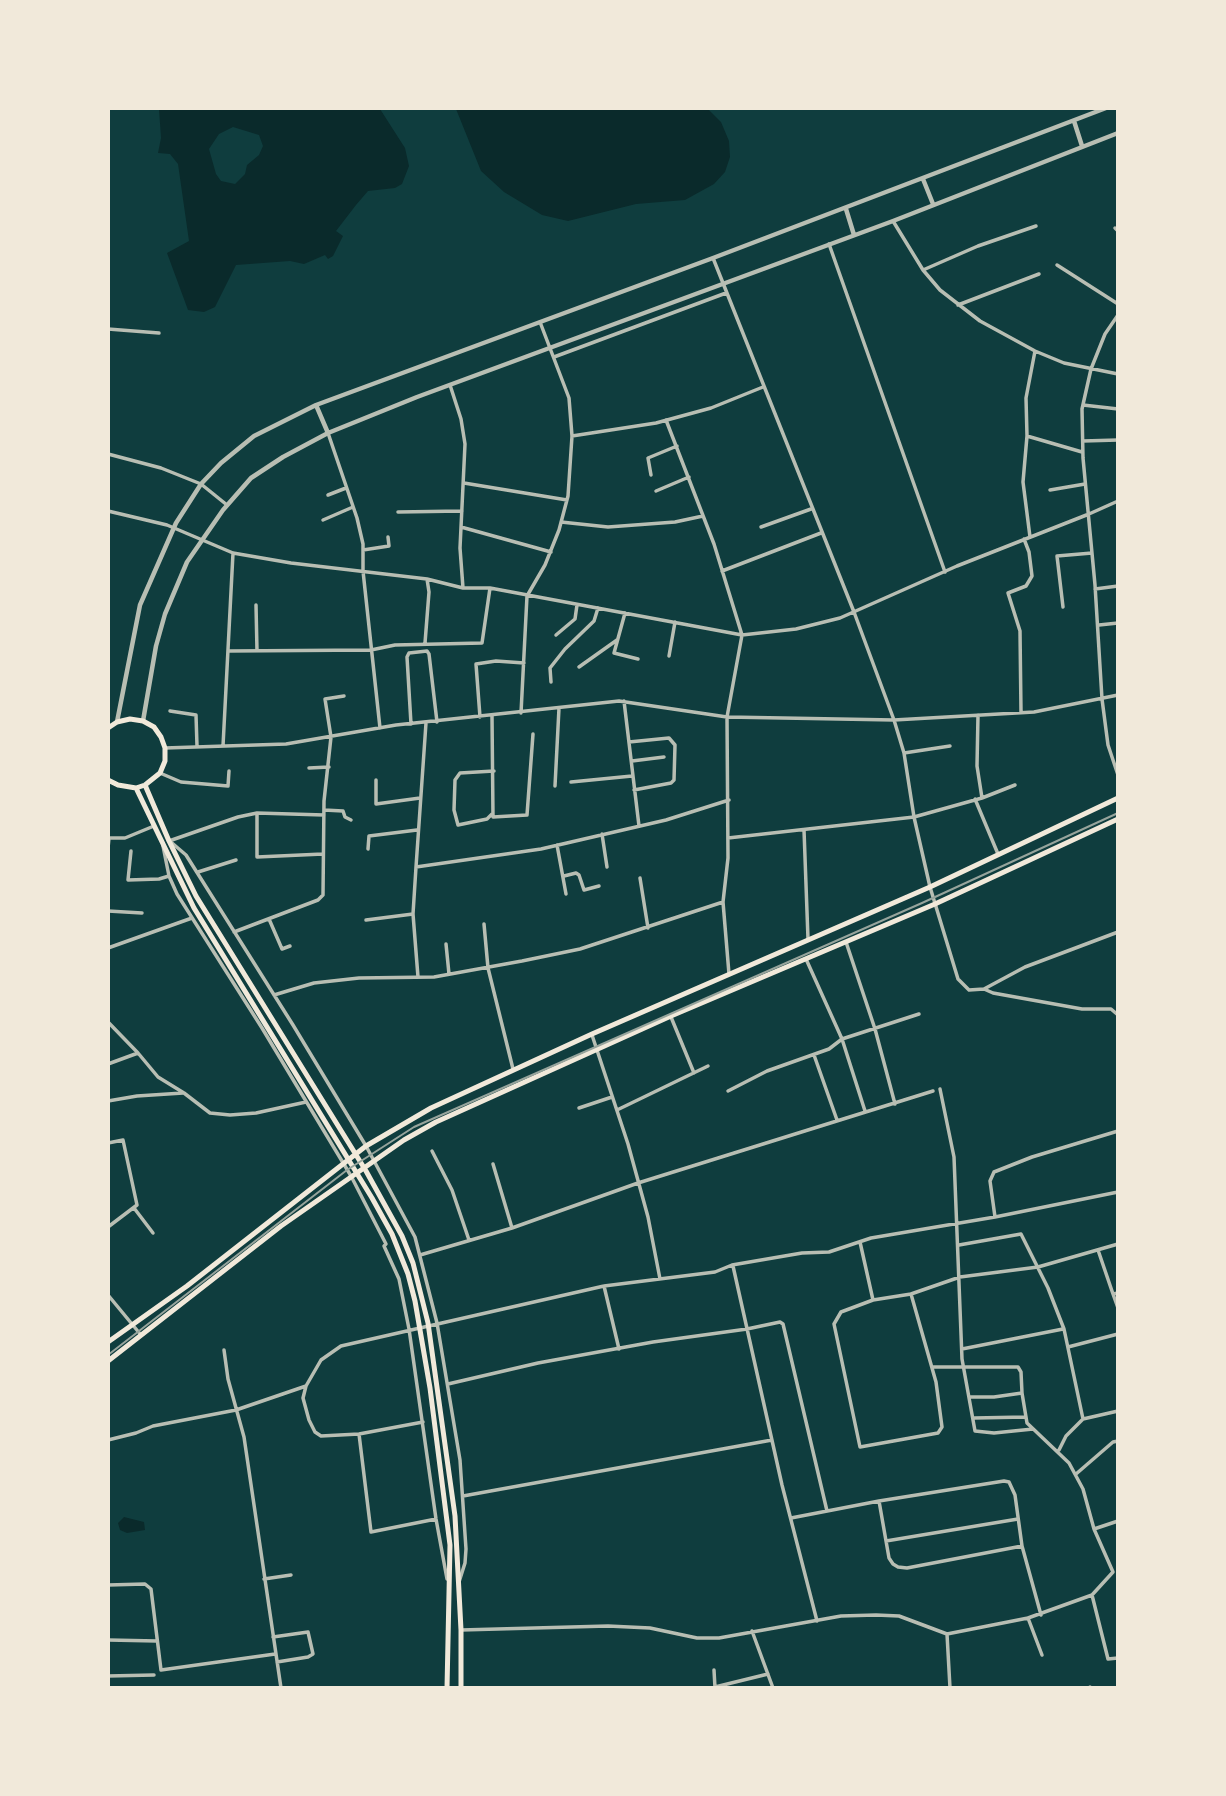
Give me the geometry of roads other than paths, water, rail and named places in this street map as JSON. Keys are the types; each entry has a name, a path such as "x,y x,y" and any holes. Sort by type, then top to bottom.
{"main road":[{"path":"108,728 117,722 130,719 143,721 162,737 166,748 160,773 145,785 136,788 108,780"},
{"path":"145,785 176,874 194,908 372,1198 399,1249 412,1286 450,1545 447,1688"},
{"path":"136,788 154,825 360,1163 406,1246 418,1277 441,1408 457,1547 461,1688"},
{"path":"108,1342 187,1286 366,1146 431,1108 592,1034 930,887 1118,798"},
{"path":"108,1362 281,1226 374,1160 436,1122 671,1016 935,904 1118,819"}],"street":[{"path":"117,722 140,605 174,527 201,484 221,463 254,436 316,405 846,208 1106,108"},
{"path":"1074,121 1082,146"},
{"path":"143,721 156,646 165,614 187,562 227,505 251,478 284,457 328,433 450,385 892,221 1118,133"},
{"path":"923,179 933,204"},
{"path":"846,208 854,235"},
{"path":"892,221 923,270 940,290 980,321 1035,351 1064,363 1118,374"},
{"path":"923,270 978,246 1036,226"},
{"path":"829,244 945,572"},
{"path":"713,258 854,612 894,720 904,753 914,817 930,887 958,979 969,990 984,989 1025,967 1118,932"},
{"path":"1056,265 1118,304"},
{"path":"958,305 1039,274"},
{"path":"554,357 726,293"},
{"path":"1118,315 1105,334 1091,369 1083,405 1083,453 1102,699 1108,745 1118,775"},
{"path":"521,713 527,596 551,551 561,522 567,500 572,436 569,398 540,322"},
{"path":"108,329 159,333"},
{"path":"1030,537 1023,482 1027,436 1026,398 1035,351"},
{"path":"450,385 461,419 465,444 461,527 463,589"},
{"path":"572,436 666,420 710,408 764,387"},
{"path":"316,405 353,507 363,550 380,728"},
{"path":"1083,405 1118,409"},
{"path":"666,420 703,516 742,635 727,717 729,800 723,902 729,976"},
{"path":"1027,436 1083,453"},
{"path":"1083,441 1118,440"},
{"path":"651,475 648,458 677,446"},
{"path":"108,454 161,468 201,484 227,505"},
{"path":"656,491 689,477"},
{"path":"464,483 567,500"},
{"path":"1050,490 1086,484"},
{"path":"328,495 346,488"},
{"path":"108,511 174,527 233,553 291,564 427,579 463,589 490,588 742,635 796,629 840,618 1118,500"},
{"path":"323,520 353,507"},
{"path":"761,527 812,509"},
{"path":"398,512 462,511"},
{"path":"561,522 620,526 675,522 703,516"},
{"path":"461,527 551,551"},
{"path":"722,571 821,533"},
{"path":"363,550 389,546 388,537"},
{"path":"1021,712 1020,631 1008,593 1027,586 1032,576 1029,552 1024,539"},
{"path":"223,746 233,553"},
{"path":"1063,607 1057,556 1092,553"},
{"path":"425,643 429,593 427,579"},
{"path":"1095,589 1118,586"},
{"path":"229,651 371,650 425,643 482,643 490,588"},
{"path":"256,605 257,651"},
{"path":"556,635 575,619 578,605"},
{"path":"551,682 550,668 594,621 598,608"},
{"path":"625,613 614,653 638,659"},
{"path":"669,656 675,622"},
{"path":"1098,625 1118,624"},
{"path":"579,667 617,640"},
{"path":"411,724 407,657 409,653 426,651 429,654 437,722"},
{"path":"480,717 476,664 496,661 524,663"},
{"path":"166,748 286,744 411,724 624,701 727,717 894,720 1021,712 1118,695"},
{"path":"234,932 318,900 323,895 324,812 331,737 325,699 344,696"},
{"path":"624,701 639,826"},
{"path":"555,786 559,708"},
{"path":"170,711 196,715 197,747"},
{"path":"978,715 976,766 982,798"},
{"path":"492,716 493,817 527,815 533,734"},
{"path":"418,977 413,914 426,723"},
{"path":"629,742 669,738 675,745 674,780 671,783 634,789"},
{"path":"904,753 950,746"},
{"path":"631,761 664,757"},
{"path":"309,768 329,767"},
{"path":"160,773 181,782 228,786 229,771"},
{"path":"493,812 487,819 458,825 454,810 455,780 460,773 494,771"},
{"path":"571,782 633,776"},
{"path":"376,780 376,803 420,798"},
{"path":"728,838 914,817 982,798 1015,785"},
{"path":"975,799 998,854"},
{"path":"416,867 557,845 639,826 729,800"},
{"path":"166,842 257,813 343,811 345,817 351,820"},
{"path":"257,813 257,857 324,854"},
{"path":"108,848 109,838 125,838 154,825"},
{"path":"368,849 369,836 417,830"},
{"path":"804,830 808,939"},
{"path":"602,834 607,867"},
{"path":"166,842 186,855 366,1146 415,1237 437,1323 460,1460 465,1563 459,1584"},
{"path":"166,842 169,876 177,894 351,1176 386,1244 384,1246 399,1279 410,1329 436,1519 450,1590"},
{"path":"557,845 566,894"},
{"path":"131,851 128,880 169,876"},
{"path":"197,873 236,860"},
{"path":"563,876 576,873 584,890 598,886"},
{"path":"640,878 649,928"},
{"path":"274,995 314,983 449,974 580,949 723,902"},
{"path":"108,911 142,913"},
{"path":"366,920 413,914"},
{"path":"108,948 192,918"},
{"path":"269,919 282,949 290,947"},
{"path":"484,924 488,968 514,1071"},
{"path":"846,942 875,1029 895,1104"},
{"path":"446,944 449,974"},
{"path":"806,959 842,1040 865,1111"},
{"path":"984,989 993,993 1082,1009 1111,1009 1118,1015"},
{"path":"728,1091 767,1071 829,1049 842,1040 919,1014"},
{"path":"671,1016 694,1073"},
{"path":"108,1022 158,1077 211,1113 256,1113 306,1102"},
{"path":"592,1034 638,1183 660,1279"},
{"path":"108,1064 138,1052"},
{"path":"814,1055 838,1120"},
{"path":"617,1110 708,1066"},
{"path":"940,1088 953,1147 963,1367 975,1431 995,1433 1033,1429"},
{"path":"420,1255 512,1228 638,1183 933,1091"},
{"path":"108,1101 184,1093"},
{"path":"579,1108 612,1097"},
{"path":"995,1217 990,1181 994,1172 1032,1157 1118,1131"},
{"path":"108,1143 122,1140 137,1205 108,1227"},
{"path":"432,1151 452,1190 469,1240"},
{"path":"493,1164 512,1228"},
{"path":"423,1422 359,1434 321,1436 315,1432 304,1408 306,1386 321,1360 341,1346 388,1337 410,1329 604,1286 715,1272 732,1265 802,1253 829,1252 870,1238 995,1217 1118,1192"},
{"path":"134,1208 153,1233"},
{"path":"959,1245 1021,1234 1064,1329 1083,1419"},
{"path":"860,1242 873,1300"},
{"path":"911,1294 938,1396 941,1432 922,1438 860,1447 834,1324 841,1312 873,1300 911,1294 960,1277 1038,1267 1118,1244"},
{"path":"1098,1250 1118,1308"},
{"path":"732,1265 790,1518 817,1621"},
{"path":"604,1286 619,1349"},
{"path":"108,1295 141,1335"},
{"path":"447,1384 538,1363 653,1342 783,1324 827,1511"},
{"path":"962,1349 1064,1329"},
{"path":"1068,1347 1118,1334"},
{"path":"224,1350 228,1379 244,1437 281,1688"},
{"path":"461,1630 608,1626 650,1628 697,1638 719,1638 841,1616 899,1616 947,1634 1041,1615 1091,1595 1115,1572 1094,1529 1076,1474 1058,1451 1033,1429 1026,1417 1021,1372 1018,1367 931,1367"},
{"path":"108,1440 179,1421 236,1410 306,1386"},
{"path":"970,1397 1022,1393"},
{"path":"1058,1451 1066,1436 1083,1419 1118,1411"},
{"path":"974,1418 1026,1417"},
{"path":"359,1434 371,1532 436,1519"},
{"path":"463,1496 772,1440"},
{"path":"1076,1474 1113,1442 1118,1441"},
{"path":"790,1518 879,1501 1009,1482 1022,1546 1041,1615"},
{"path":"879,1501 885,1541 893,1564 898,1567 907,1568 1022,1546"},
{"path":"885,1541 1018,1519"},
{"path":"1094,1529 1118,1521"},
{"path":"264,1579 291,1575"},
{"path":"108,1585 145,1584 151,1589 161,1671 275,1654"},
{"path":"1091,1595 1108,1659 1118,1658"},
{"path":"1028,1618 1042,1655"},
{"path":"752,1631 773,1688"},
{"path":"273,1637 308,1632 313,1654 277,1662"},
{"path":"947,1634 950,1688"},
{"path":"108,1640 157,1641"},
{"path":"714,1670 715,1687 768,1674"},
{"path":"108,1676 154,1675"}],"water":[{"path":"159,109 380,109 405,148 409,166 402,184 395,188 368,191 356,205 336,231 343,236 333,256 328,259 325,255 304,264 290,261 236,265 215,307 204,312 188,310 167,253 189,241 178,164 170,154 158,153 161,138","holes":["233,127 259,135 263,146 259,155 247,165 245,174 235,184 221,181 216,174 209,149 219,134"]},
{"path":"456,109 708,109 721,122 729,141 730,157 725,172 714,184 685,200 636,204 568,221 542,215 504,192 481,171"},
{"path":"124,1517 144,1522 145,1530 127,1533 120,1530 118,1523"}],"tram line":[{"path":"108,1355 347,1170 414,1127 922,903 1118,813"}]}
